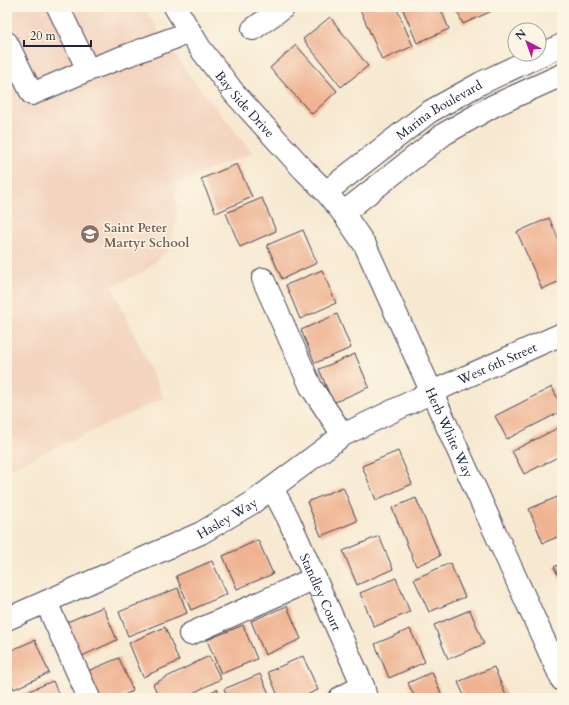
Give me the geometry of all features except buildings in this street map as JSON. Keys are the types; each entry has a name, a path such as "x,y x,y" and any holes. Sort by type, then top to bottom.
{"street":[{"path":"58,7 88,70"},
{"name":"Bay Side Drive","path":"175,7 200,48 235,94 326,192"},
{"path":"253,29 284,7"},
{"path":"7,43 32,94 88,70 190,32"},
{"name":"Marina Boulevard","path":"326,192 429,112 481,83 562,45"},
{"name":"Marina Boulevard","path":"343,213 444,134 493,106 562,75"},
{"name":"Herb White Way","path":"326,192 343,213 365,245 562,680"},
{"path":"263,279 311,387 343,435"},
{"name":"West 6th Street","path":"432,392 562,334"},
{"name":"Hasley Way","path":"7,619 201,533 252,503 343,435 432,392"},
{"name":"Standley Court","path":"272,488 288,518 364,692"},
{"path":"190,634 315,578"},
{"path":"46,602 89,698"},
{"path":"340,698 364,692"}],"shaded area":[{"name":"Saint Peter Martyr School","path":"7,7 143,7 185,70 253,153 199,174 176,185 177,218 169,250 143,272 112,286 164,398 7,470"}],"place":[{"name":"Saint Peter Martyr School","path":"90,234"}]}
